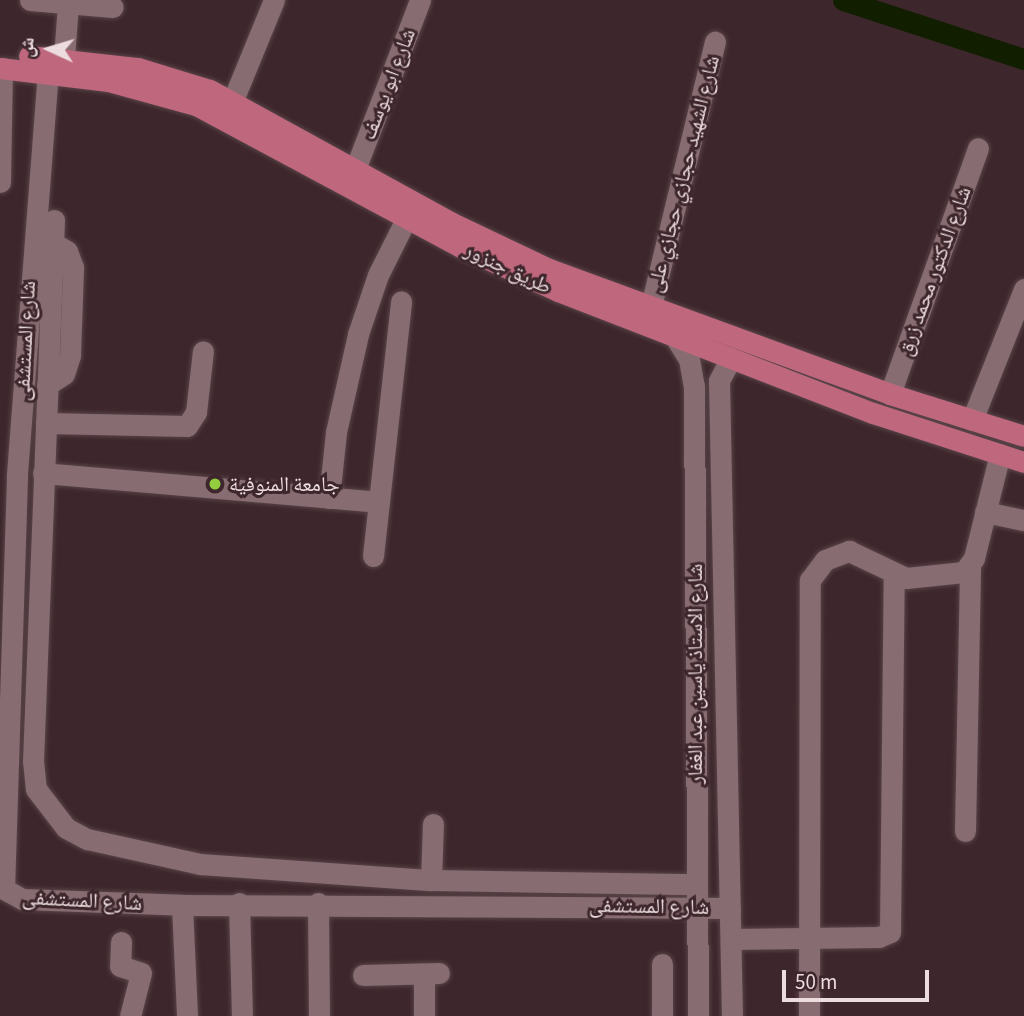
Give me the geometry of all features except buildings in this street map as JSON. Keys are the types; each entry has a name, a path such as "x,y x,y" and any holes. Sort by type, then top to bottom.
{"main road":[{"name":"طريق جنزور","path":"1,63 162,74 233,100 499,247 890,394 1024,436"},
{"name":"طريق جنزور","path":"56,65 225,116 407,218 509,270 731,358 1024,462"}],"street":[{"path":"30,0 113,8"},
{"path":"233,100 274,0"},
{"name":"شارع ابو يوسف","path":"356,167 420,0"},
{"path":"56,65 68,4"},
{"name":"شارع الشهيد حجازي حجازي على","path":"651,306 715,42"},
{"path":"0,182 1,63"},
{"name":"شارع المستشفى","path":"56,65 17,477 2,882 9,894 22,899 183,905 318,903 730,908"},
{"name":"شارع الدكتور محمد زرق","path":"890,394 978,148"},
{"path":"329,498 336,432 358,334 378,275 407,218"},
{"path":"54,220 53,243 67,251 73,267 69,365 47,385 33,761 36,789 66,828 87,839 179,861 431,880 696,884"},
{"path":"972,420 1024,289"},
{"path":"373,556 401,302"},
{"name":"شارع الاستاذ ياسين عبد الغفار","path":"675,337 690,359 694,386 698,1016"},
{"path":"46,423 187,426 196,412 202,351"},
{"name":"شارع الاستاذ ياسين عبد الغفار","path":"731,358 719,381 732,1016"},
{"path":"965,831 970,566 1000,454"},
{"path":"43,473 379,502"},
{"path":"985,512 1024,520"},
{"path":"809,1016 807,592 816,569 836,554 862,553 894,574 947,578 970,566"},
{"path":"731,939 879,937 892,926 894,574"},
{"path":"695,715 726,713"},
{"path":"431,880 433,824"},
{"path":"239,903 242,1016"},
{"path":"318,903 319,1016"},
{"path":"183,905 187,1016"},
{"path":"121,942 120,966 141,973 139,994 130,1009"},
{"path":"662,964 662,1016"},
{"path":"363,975 432,973 425,1016"}],"waterway":[{"path":"843,0 1024,59"}],"place":[{"name":"جامعة المنوفية","path":"215,484"}]}
